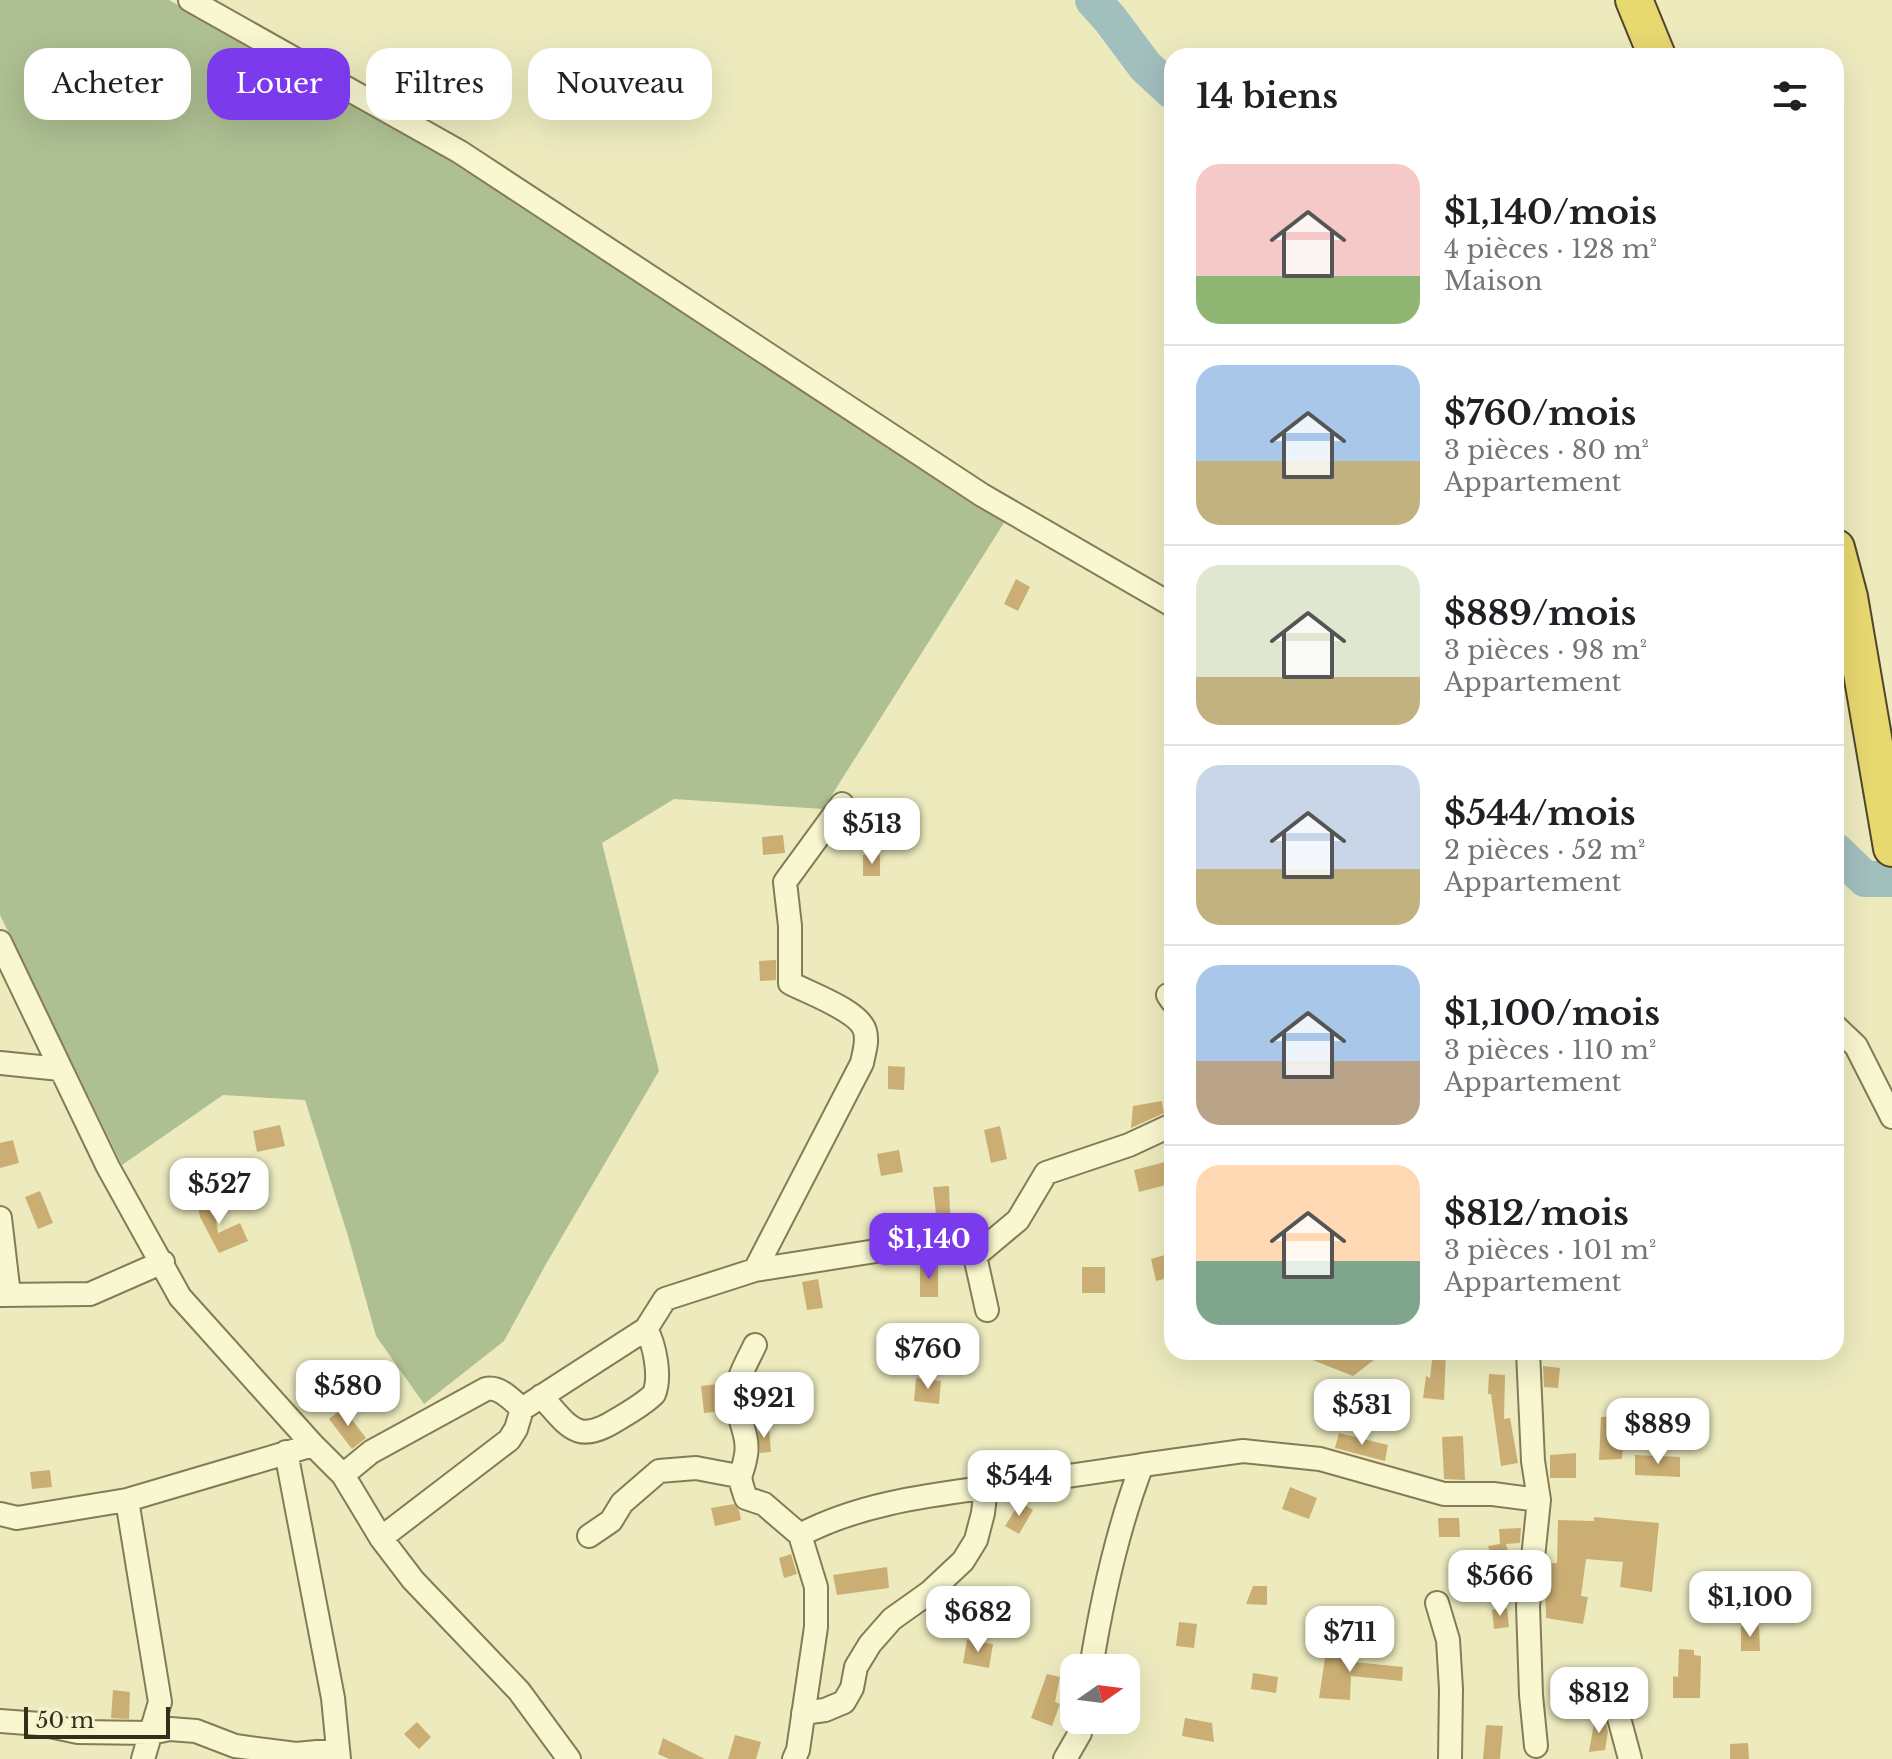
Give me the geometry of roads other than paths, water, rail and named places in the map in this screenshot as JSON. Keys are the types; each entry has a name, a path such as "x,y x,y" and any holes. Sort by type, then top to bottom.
{"highway":[{"path":"1634,0 1654,48"},
{"path":"1844,578 1892,848"}],"street":[{"path":"190,0 460,152 982,495 1164,600"},
{"path":"755,1270 862,1063 867,1043 865,1027 856,1016 790,983 790,926 785,882 842,804"},
{"path":"0,942 108,1167 180,1297 343,1475 381,1538 413,1580 519,1691 569,1759"},
{"path":"1846,1050 1892,1117"},
{"path":"0,1063 60,1069"},
{"path":"987,1310 975,1256 1018,1220 1046,1173 1129,1145 1164,1129"},
{"path":"0,1218 4,1295 90,1294 163,1262"},
{"path":"381,1538 509,1440 522,1409 646,1329 665,1299 755,1270 895,1248"},
{"path":"541,1396 574,1430 589,1433 604,1429 654,1394 657,1387 650,1337 646,1329"},
{"path":"755,1345 738,1381 737,1405 744,1424 746,1455 738,1476 746,1498 764,1504 800,1535 816,1587 816,1627 794,1759"},
{"path":"1528,1360 1533,1461 1539,1500 1528,1606 1536,1746"},
{"path":"343,1475 371,1452 486,1389 492,1387 502,1392 522,1409"},
{"path":"0,1514 17,1518 127,1500 313,1445"},
{"path":"800,1535 844,1514 945,1491 1243,1451 1320,1459 1444,1494 1493,1494 1539,1500"},
{"path":"0,1721 40,1724 78,1732 196,1731 235,1746 296,1754 339,1754 333,1698 286,1452"},
{"path":"1094,1654 1127,1504 1142,1465"},
{"path":"589,1536 611,1521 622,1503 659,1471 696,1468 738,1476"},
{"path":"803,1713 825,1710 844,1702 852,1688 860,1659 885,1627 963,1561 976,1540 986,1487"},
{"path":"127,1500 160,1702 143,1759"},
{"path":"1437,1603 1448,1640 1450,1759"},
{"path":"1619,1718 1630,1759"},
{"path":"1067,1758 1079,1734"}],"waterway":[{"path":"1093,0 1145,66 1164,84"},
{"path":"1844,859 1865,879 1892,879"}]}
